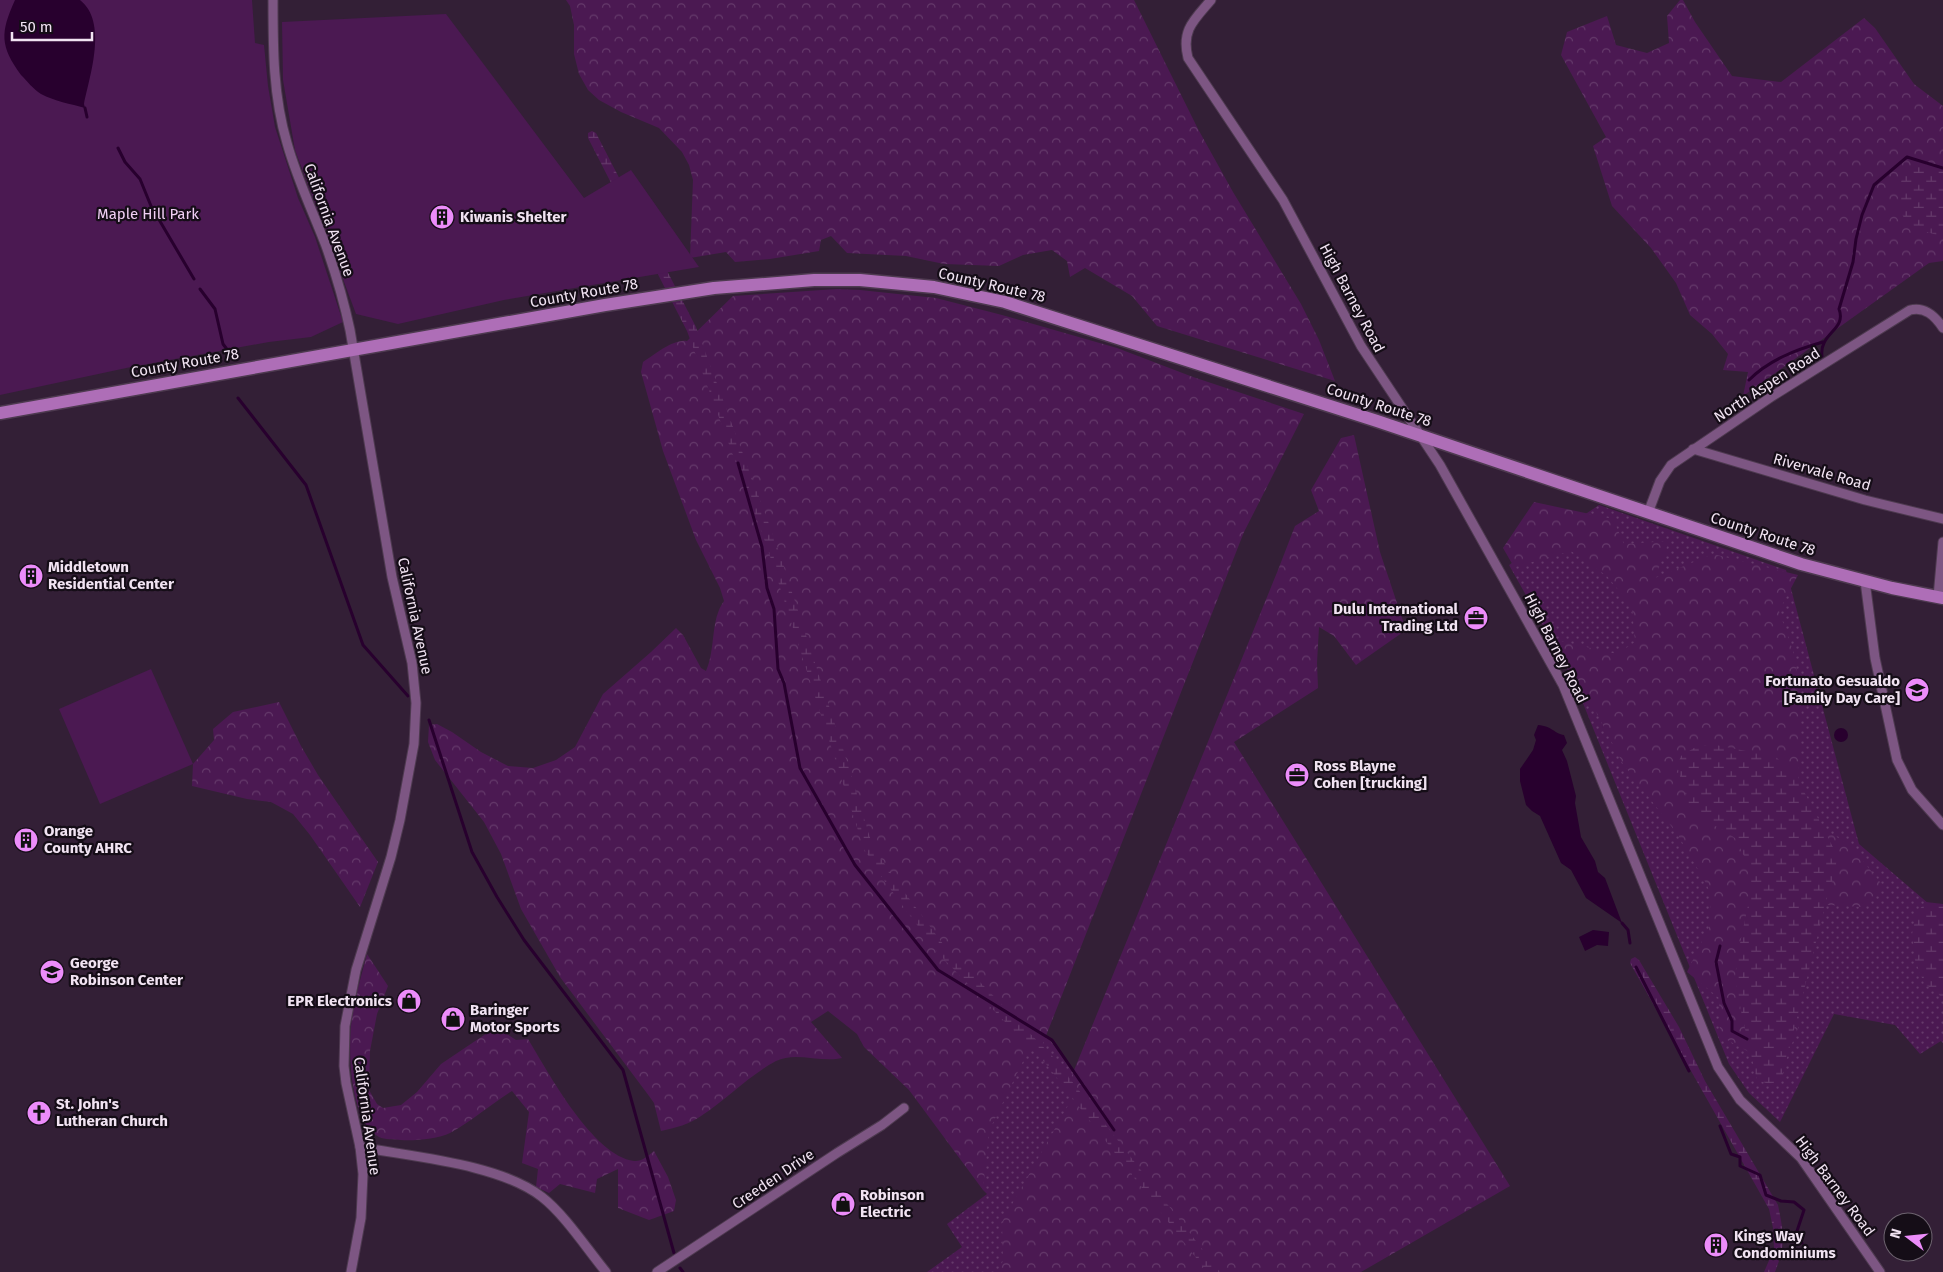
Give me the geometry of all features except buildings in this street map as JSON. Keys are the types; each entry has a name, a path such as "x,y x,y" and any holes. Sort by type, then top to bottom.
{"street":[{"name":"California Avenue","path":"273,0 274,67 283,126 300,183 336,275 346,312 392,577 412,663 416,703 414,744 400,820 391,857 356,970 345,1026 344,1066 346,1083 360,1147 363,1174 358,1237 351,1272"},
{"name":"High Barney Road","path":"1211,0 1192,22 1187,31 1185,42 1188,58 1267,174 1312,253 1361,346 1420,435 1468,513 1563,685 1718,1068 1740,1100 1801,1158 1880,1272"},
{"name":"County Route 78","path":"0,413 714,288 814,280 860,280 934,287 1005,302 1113,335 1420,435 1801,564 1892,588 1941,597"},
{"name":"North Aspen Road","path":"1648,513 1664,474 1679,458 1771,397 1910,310 1918,308 1926,310 1943,328"},
{"name":"Rivervale Road","path":"1693,449 1866,500 1943,519"},
{"path":"1941,597 1943,542"},
{"path":"1865,581 1875,658 1897,760 1912,790 1943,825"},
{"name":"Creeden Drive","path":"657,1272 882,1125 904,1108"},
{"path":"360,1147 408,1154 477,1169 524,1186 542,1197 553,1207 606,1272"}],"green space":[{"name":"Maple Hill Park","path":"0,0 252,0 255,43 264,45 275,127 298,198 315,237 343,322 311,337 269,342 131,367 0,395"},
{"path":"566,0 1134,0 1198,129 1233,192 1301,304 1319,340 1335,381 1157,326 1132,296 1085,268 1070,277 1067,261 1052,250 1023,255 999,266 944,264 906,256 847,253 831,236 821,240 819,251 770,259 735,262 726,252 690,258 693,180 689,165 682,152 659,128 621,112 599,100 588,90 579,74 574,54 574,25 570,6"},
{"path":"1680,0 1683,0 1695,22 1732,76 1781,82 1864,18 1875,28 1914,84 1943,106 1943,261 1929,263 1743,396 1748,372 1723,370 1728,354 1712,334 1690,315 1676,283 1651,248 1612,206 1593,146 1606,137 1561,55 1567,32 1607,16 1616,45 1647,53 1669,43 1667,16"},
{"path":"446,14 584,198 631,170 699,267 504,300 398,324 356,314 295,150 283,80 282,22"},
{"path":"592,131 596,133 696,327 776,543 872,844 891,874 943,944 1053,1057 1220,1272 1207,1272 1046,1064 937,952 883,879 864,849 767,547 687,331 588,138 588,133"},
{"path":"1933,163 1943,167 1943,237 1915,227 1907,221 1900,209 1899,202 1900,186 1905,173 1915,165"},
{"path":"837,289 936,298 1002,315 1117,348 1193,377 1304,414 1244,532 1040,1051 1031,1045 989,1131 983,1190 909,1090 864,1047 857,1034 828,1011 811,1022 842,1058 783,1058 756,1074 697,1119 661,1131 654,1103 560,977 521,909 501,854 484,822 435,760 428,742 429,725 437,724 481,752 508,766 533,768 556,760 575,747 603,694 676,628 683,635 701,668 706,671 717,617 724,601 720,588 696,540 663,451 641,372 643,362 675,342 687,341 733,296"},
{"path":"1354,435 1380,552 1406,630 1356,665 1334,636 1319,627 1318,688 1234,742 1510,1186 1361,1272 997,1272 1003,1261 1002,1222 1074,1095 1068,1085 1295,526 1319,511 1311,490 1341,438"},
{"path":"1534,502 1613,519 1624,544 1669,541 1655,578 1713,554 1798,575 1779,611 1793,651 1802,698 1798,788 1813,822 1851,846 1884,887 1863,907 1812,904 1784,994 1800,1023 1775,1088 1749,1052 1720,1036 1719,998 1687,972 1710,925 1711,896 1707,885 1678,835 1623,764 1556,640 1617,654 1635,642 1632,607 1607,576 1571,551 1514,567 1503,548"},
{"path":"1599,505 1786,570 1859,844 1943,916 1943,1043 1941,1041 1920,1054 1895,1025 1834,1014 1780,1122 1749,1093 1729,1064 1574,681 1509,565"},
{"path":"151,669 193,764 100,804 59,709"},
{"path":"279,702 318,775 378,862 360,907 310,835 293,814 271,802 247,799 192,786 193,764 214,740 213,729 233,712"},
{"path":"1711,744 1776,757 1797,778 1837,855 1836,868 1780,1086 1757,1080 1735,979 1737,958 1751,891 1749,866 1735,838 1720,828 1702,821 1690,809 1677,766 1681,756 1694,748"},
{"path":"1926,902 1943,904 1943,998 1924,983 1915,960 1912,934 1917,912"},
{"path":"940,934 1051,1041 1114,1131 1219,1272 927,1272 962,1247 947,1224 987,1194 983,1190"},
{"path":"367,954 388,986 377,1014 370,1051 369,1090 377,1104 383,1108 401,1105 417,1092 441,1064 496,1027 516,1040 528,1039 573,1110 588,1129 618,1156 637,1161 642,1160 654,1151 668,1177 676,1200 674,1211 649,1220 618,1208 618,1169 597,1179 595,1193 560,1184 549,1193 536,1187 538,1169 522,1163 529,1112 512,1091 445,1135 412,1140 379,1137 369,1128 361,1115 352,1082 350,1046 352,1017"},
{"path":"1635,957 1639,960 1679,1027 1705,1081 1778,1205 1783,1239 1781,1254 1775,1272 1764,1272 1774,1249 1773,1228 1769,1209 1630,963 1631,959"}],"shaded area":[{"path":"15,0 80,0 88,10 93,21 95,49 84,104 85,108 41,94 21,75 14,65 4,39 7,22"},
{"path":"1538,725 1564,735 1567,743 1562,750 1567,761 1576,796 1575,803 1581,837 1595,861 1598,872 1605,878 1622,923 1586,898 1571,870 1561,863 1540,816 1526,805 1520,781 1520,769 1533,750 1536,740 1534,735"},
{"path":"1838,728 1844,728 1848,735 1844,742 1838,742 1834,738 1834,732"},
{"path":"1593,930 1609,932 1608,946 1597,945 1585,951 1579,937"}],"waterway":[{"path":"85,108 87,117"},
{"path":"118,148 125,162 140,179 151,206 194,279"},
{"path":"1822,356 1822,348 1839,322 1839,309 1853,262 1862,215 1874,185 1907,157 1943,168"},
{"path":"200,289 215,309 223,344 229,352"},
{"path":"1749,380 1783,356 1823,342"},
{"path":"238,398 306,485 363,645 408,696"},
{"path":"738,463 762,547 767,588 774,609 778,669 784,683 800,768 855,865 938,970 1052,1040 1114,1130"},
{"path":"429,720 472,852 524,940 623,1070 674,1253"},
{"path":"1622,923 1628,930 1630,943"},
{"path":"1720,946 1716,962 1724,1003 1732,1021 1732,1031 1747,1039"},
{"path":"1636,967 1689,1071"},
{"path":"1720,1126 1731,1154 1740,1157 1740,1166 1760,1175 1766,1195 1781,1201 1794,1202 1804,1210 1797,1231 1802,1243"},
{"path":"680,1268 683,1272"}],"place":[{"name":"Kiwanis Shelter","path":"442,217"},
{"name":"Middletown Residential Center","path":"31,576"},
{"name":"Dulu International Trading Ltd","path":"1476,618"},
{"name":"Fortunato Gesualdo [Family Day Care]","path":"1917,690"},
{"name":"Ross Blayne Cohen [trucking]","path":"1297,775"},
{"name":"Orange County AHRC","path":"26,840"},
{"name":"George Robinson Center","path":"52,972"},
{"name":"EPR Electronics","path":"409,1001"},
{"name":"Baringer Motor Sports","path":"453,1019"},
{"name":"St. John's Lutheran Church","path":"39,1113"},
{"name":"Robinson Electric","path":"843,1204"},
{"name":"Kings Way Condominiums","path":"1716,1245"}]}
